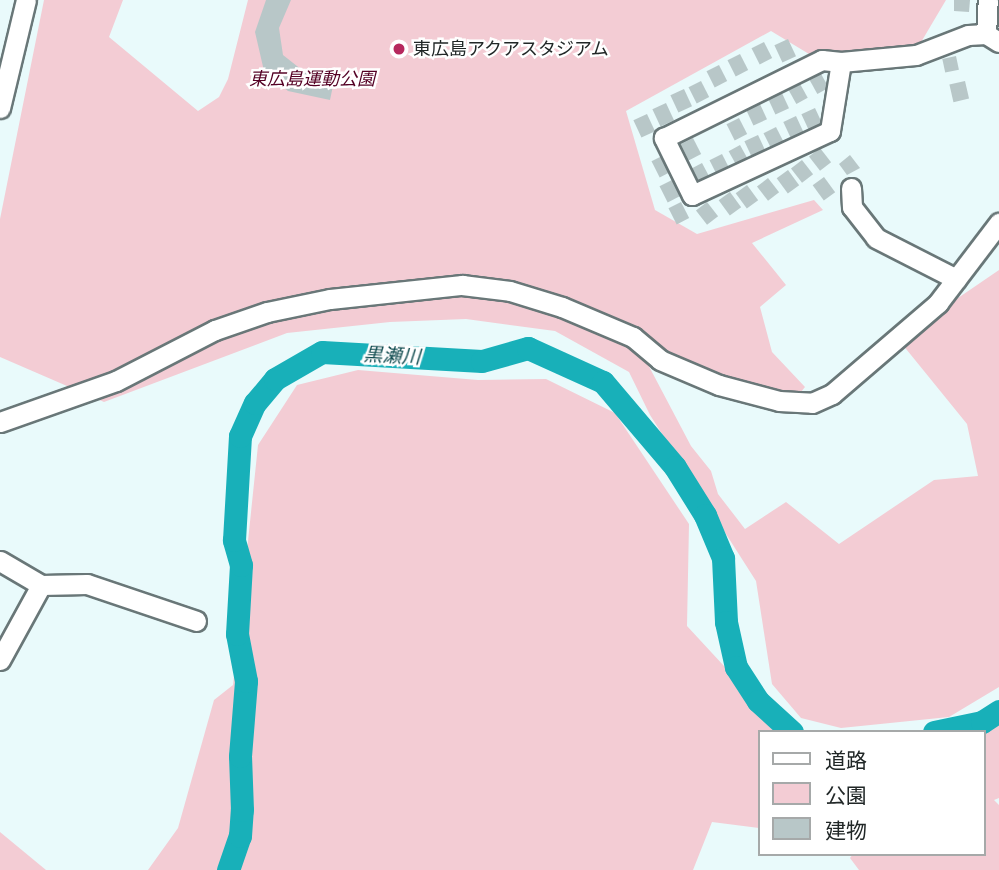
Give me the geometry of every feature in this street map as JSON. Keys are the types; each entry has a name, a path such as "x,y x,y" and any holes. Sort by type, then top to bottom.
{"street":[{"path":"0,108 26,0"},
{"path":"841,62 831,131 692,195 664,138 822,60 841,62 916,55 968,36 992,38 988,0"},
{"path":"850,188 852,207 876,238 956,279"},
{"path":"0,422 116,382 215,330 267,312 330,299 462,285 536,299 615,329 633,337 660,360 719,385 779,401 812,403 832,394 938,303 999,223"},
{"path":"0,561 41,585 87,584 196,621"},
{"path":"0,660 41,585"}],"green space":[{"name":"東広島運動公園","path":"44,0 123,0 109,37 198,111 219,97 228,79 248,0 946,0 917,49 876,55 809,54 771,31 626,111 655,210 697,234 814,200 823,210 752,243 786,285 760,307 772,352 805,387 787,409 643,355 691,446 711,471 718,494 745,529 786,502 839,544 934,480 978,476 967,424 898,339 999,270 999,687 949,717 841,728 801,718 772,684 756,581 650,415 629,372 555,331 466,319 390,322 287,333 104,402 0,357 0,219"},
{"path":"358,370 478,380 546,379 615,413 689,524 687,626 783,730 758,730 758,828 712,822 693,870 148,870 178,828 214,700 233,685 258,445 297,385"},
{"path":"999,724 999,798 994,800 999,805 999,870 859,870 850,858 852,856 985,856 985,731"},
{"path":"0,832 46,870 0,870"}],"building":[{"path":"266,0 291,0 279,28 283,55 302,70 335,76 330,100 288,91 264,71 255,32"},
{"path":"954,0 970,0 969,12 954,11"},
{"path":"788,39 796,56 782,63 774,45"},
{"path":"764,42 772,58 760,64 752,48"},
{"path":"740,54 748,70 736,76 728,60"},
{"path":"956,56 959,70 945,73 942,59"},
{"path":"719,65 727,81 715,87 707,71"},
{"path":"820,72 829,88 817,94 809,78"},
{"path":"701,81 709,97 697,103 689,87"},
{"path":"965,81 969,99 953,102 949,85"},
{"path":"799,82 808,98 796,104 788,88"},
{"path":"684,89 692,106 678,113 670,95"},
{"path":"781,91 789,108 775,115 767,97"},
{"path":"759,102 767,119 753,126 745,108"},
{"path":"666,103 674,120 660,127 652,109"},
{"path":"815,108 823,125 809,132 801,114"},
{"path":"647,114 655,131 641,138 633,120"},
{"path":"796,116 804,133 791,139 783,122"},
{"path":"739,118 747,134 735,140 727,124"},
{"path":"776,127 784,143 772,149 764,133"},
{"path":"758,135 766,152 752,159 744,141"},
{"path":"693,138 701,154 689,160 681,144"},
{"path":"740,145 749,161 737,167 729,151"},
{"path":"820,148 831,162 820,171 809,157"},
{"path":"722,154 730,170 718,176 710,160"},
{"path":"664,155 672,171 660,177 652,161"},
{"path":"850,155 860,168 847,175 839,164"},
{"path":"802,160 813,174 802,183 791,169"},
{"path":"702,163 711,180 699,186 690,170"},
{"path":"788,170 799,185 788,194 777,178"},
{"path":"824,177 835,192 824,201 813,185"},
{"path":"768,178 779,192 768,201 757,187"},
{"path":"672,180 680,196 668,202 660,186"},
{"path":"747,185 758,200 747,209 736,193"},
{"path":"730,192 741,207 730,216 719,200"},
{"path":"681,202 689,218 677,224 669,208"},
{"path":"707,202 718,216 707,225 696,211"}],"waterway":[{"name":"黒瀬川","path":"228,870 240,836 240,756 246,681 237,634 241,565 234,540 240,436 255,403 275,379 322,352 482,361 528,348 603,382 675,467 705,515 723,558 726,622 736,667 758,701 790,730"},
{"name":"黒瀬川","path":"944,730 982,722 999,711"}],"place":[{"name":"東広島アクアスタジアム","path":"399,49"}]}
